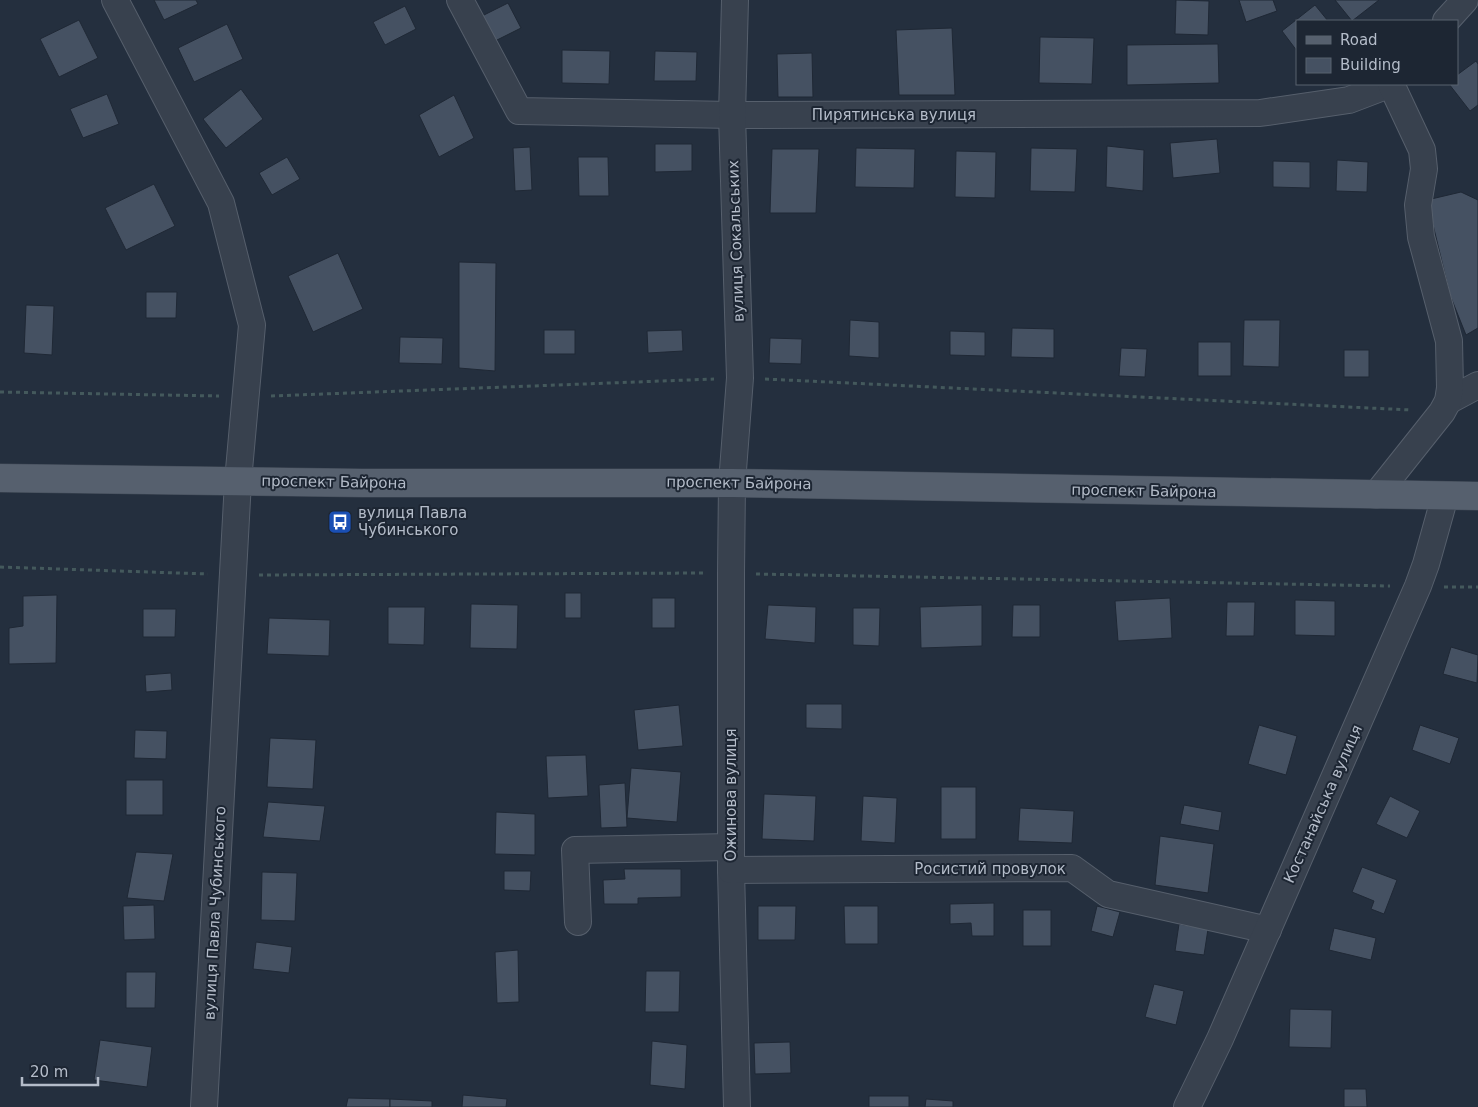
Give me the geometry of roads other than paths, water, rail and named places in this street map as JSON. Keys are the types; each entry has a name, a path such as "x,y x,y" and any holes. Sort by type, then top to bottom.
{"main road":[{"name":"проспект Байрона","path":"0,478 362,482 732,482 1478,496"}],"street":[{"name":"вулиця Павла Чубинського","path":"115,0 221,203 252,325 238,481 204,1107"},
{"name":"Пирятинська вулиця","path":"460,0 519,111 732,115 1260,114 1349,100 1388,85"},
{"name":"вулиця Сокальських","path":"732,482 740,378 732,115 735,0"},
{"path":"1447,20 1465,0"},
{"path":"1376,495 1442,412 1448,401 1450,388 1449,342 1420,237 1418,205 1424,169 1422,150 1391,85"},
{"path":"1448,401 1478,385"},
{"name":"Ожинова вулиця","path":"732,482 731,859 737,1107"},
{"name":"Костанайська вулиця","path":"1187,1107 1220,1040 1418,586 1445,496"},
{"name":"Росистий провулок","path":"578,922 575,850 731,859 1072,868 1108,894 1268,930"}],"place":[{"name":"вулиця Павла Чубинського","path":"340,522"}]}
